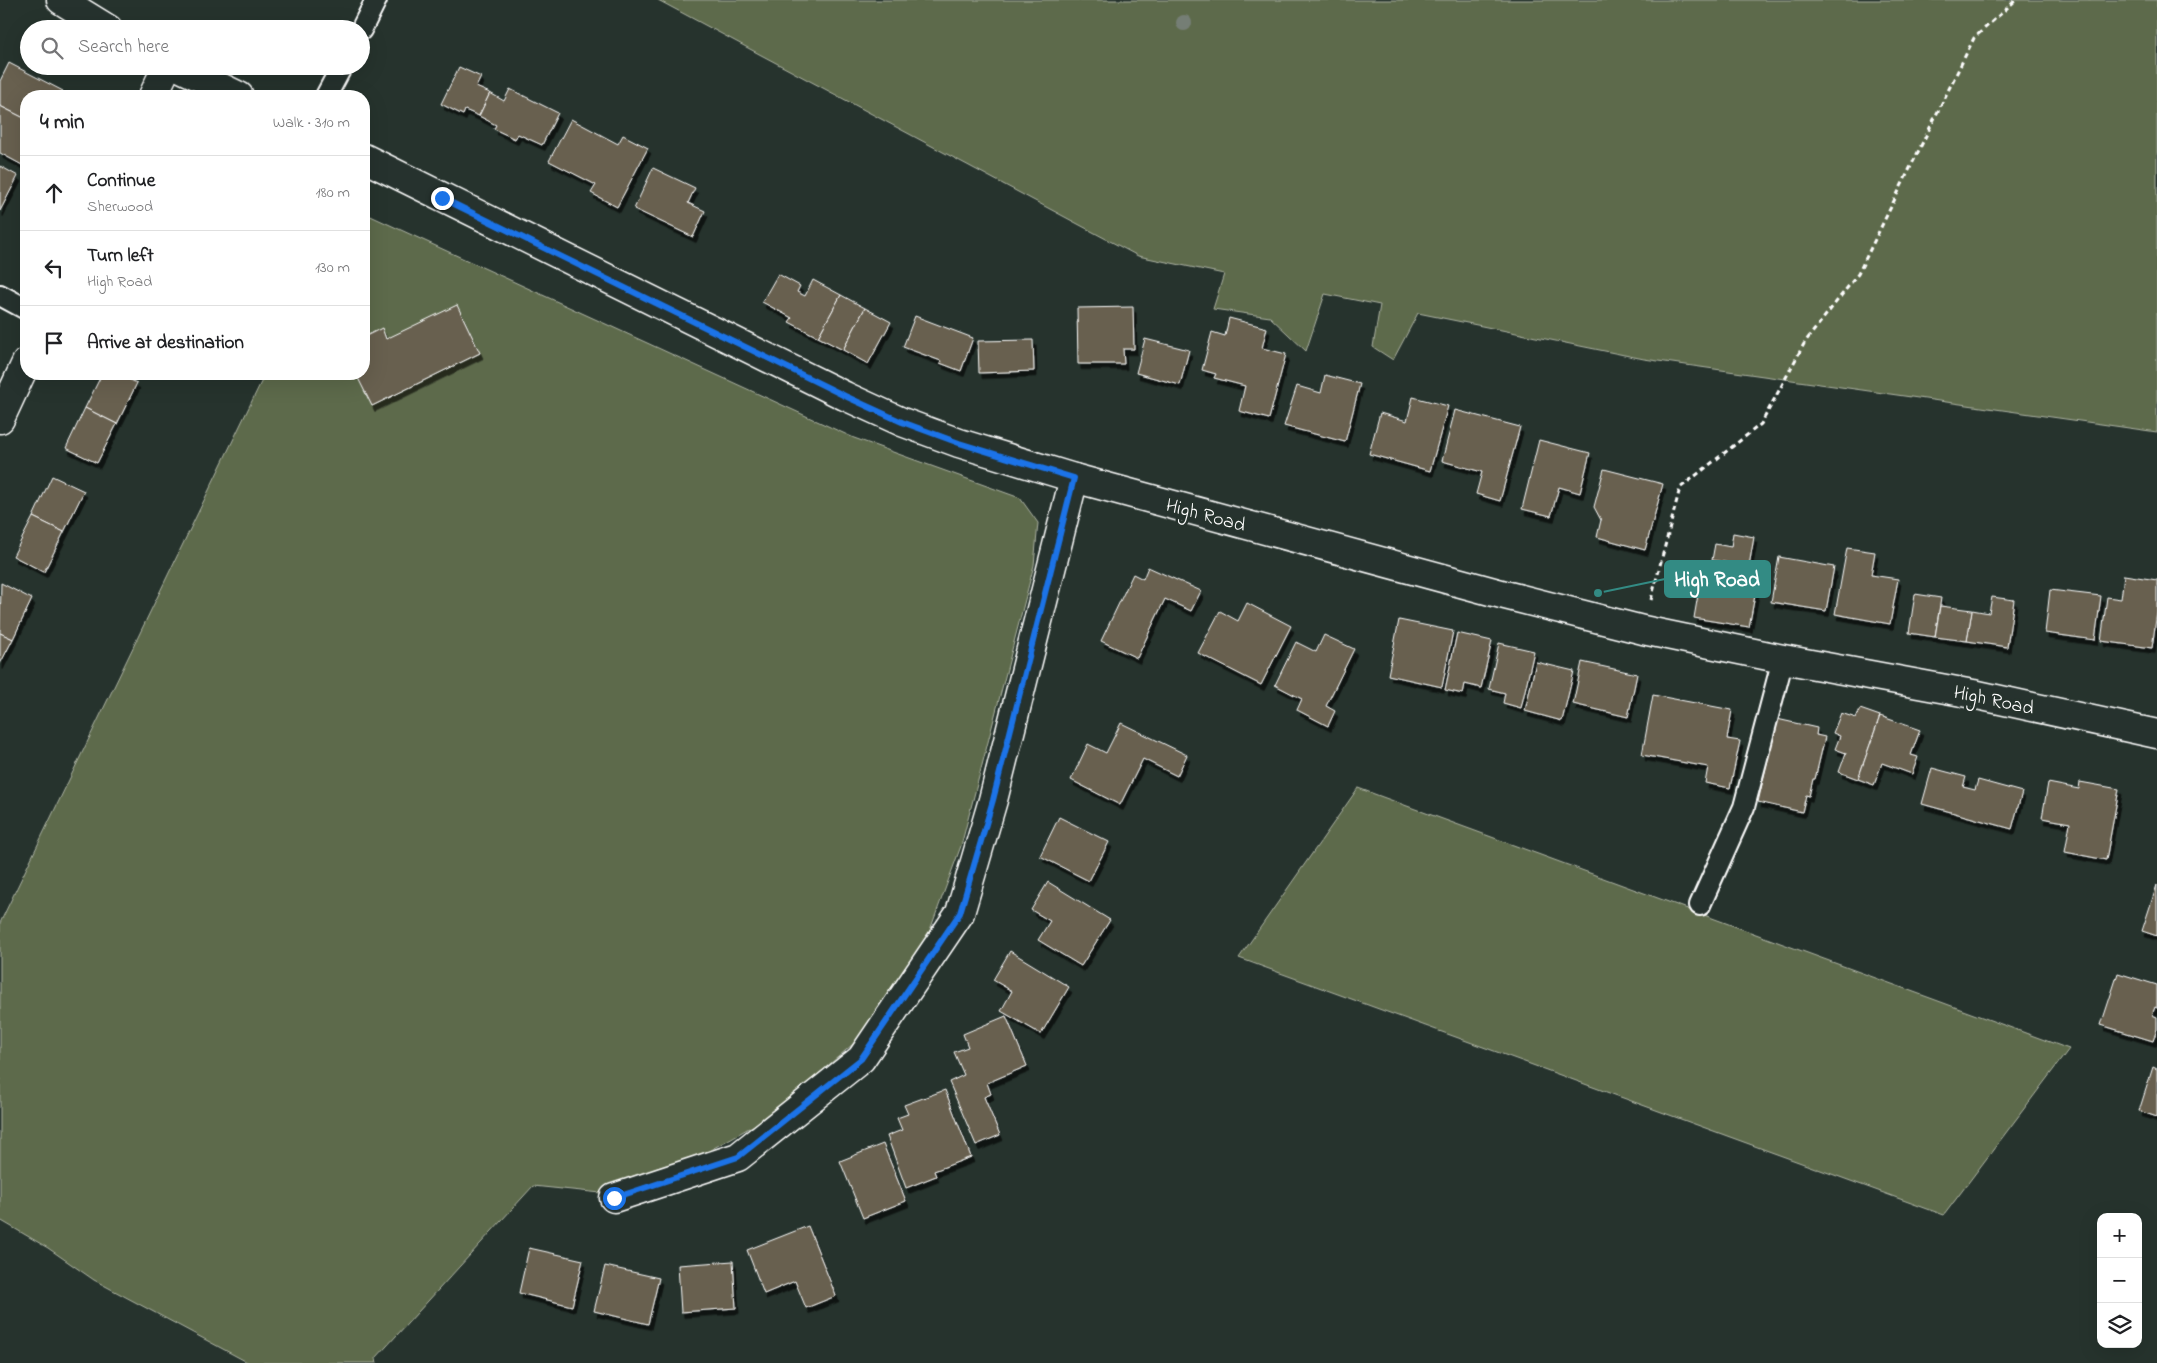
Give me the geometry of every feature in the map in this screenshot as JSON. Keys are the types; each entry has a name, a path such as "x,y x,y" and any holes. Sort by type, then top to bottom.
{"street":[{"path":"61,0 93,20"},
{"path":"156,90 163,75"},
{"path":"195,75 226,90"},
{"name":"High Road","path":"370,161 845,396 894,418 959,443 1074,478 1505,596 1643,630 1783,659 1974,694 2157,734"},
{"path":"0,419 20,376"},
{"path":"614,1198 738,1157 861,1059 960,913 993,800 1074,478"}],"lane":[{"path":"366,20 376,0"},
{"path":"329,90 337,75"},
{"path":"0,296 20,306"},
{"path":"1700,905 1744,807 1783,659"}],"path":[{"path":"1643,630 1680,488 1761,424 1804,342 1858,274 1974,38 2016,0"}],"green space":[{"path":"658,0 2157,0 2157,432 1644,359 1418,313 1393,360 1373,347 1380,305 1325,294 1306,351 1270,317 1213,309 1224,274 1138,256"},
{"path":"370,216 854,438 1020,498 1038,523 1034,565 961,846 920,957 853,1044 770,1116 698,1157 601,1193 533,1186 376,1358 377,1363 249,1363 94,1280 48,1248 0,1220 0,923 262,380 370,380"},
{"path":"1358,788 2069,1049 1944,1215 1239,958"}],"building":[{"path":"9,63 20,69 20,75 32,75 61,90 20,90 20,116 0,106 0,81"},
{"path":"459,67 481,77 476,87 490,93 479,116 465,110 463,115 441,104"},
{"path":"510,89 558,113 542,145 518,134 515,139 494,129 496,125 479,116 490,93 504,101"},
{"path":"0,106 20,116 20,164 0,153"},
{"path":"571,119 618,144 623,135 648,148 617,207 591,193 596,185 549,161"},
{"path":"0,166 18,176 0,211"},
{"path":"653,168 695,188 688,203 705,211 693,237 634,209"},
{"path":"778,274 800,286 797,292 805,296 813,280 841,295 818,337 789,322 792,318 762,302"},
{"path":"841,295 865,308 843,350 818,337"},
{"path":"457,305 480,353 372,406 359,380 370,380 370,334 382,328 386,339"},
{"path":"1133,307 1134,349 1123,349 1124,364 1078,364 1077,308"},
{"path":"865,308 891,322 868,364 843,350"},
{"path":"915,316 973,338 961,371 940,363 941,361 903,347"},
{"path":"1229,318 1267,328 1262,348 1286,354 1269,419 1239,411 1245,386 1214,378 1216,374 1202,370 1212,332 1225,336"},
{"path":"1145,339 1189,350 1180,385 1136,373"},
{"path":"1033,340 1034,371 979,373 978,341"},
{"path":"1325,375 1360,384 1345,442 1284,426 1297,386 1321,393"},
{"path":"99,380 130,380 137,383 117,424 85,408"},
{"path":"1413,397 1448,406 1430,471 1369,454 1380,413 1407,421"},
{"path":"85,408 117,424 97,463 66,448"},
{"path":"1455,410 1520,427 1500,501 1476,494 1482,472 1442,461"},
{"path":"1539,440 1590,453 1580,493 1559,487 1551,516 1522,509"},
{"path":"1604,469 1663,484 1645,550 1597,537 1601,520 1594,507"},
{"path":"52,476 84,491 64,532 33,517"},
{"path":"33,517 64,532 44,572 13,556"},
{"path":"1733,533 1754,537 1746,583 1750,584 1749,589 1756,590 1749,627 1694,618 1700,583 1709,585 1711,578 1727,581 1730,563 1712,560 1715,544 1731,547"},
{"path":"1847,548 1875,552 1871,575 1898,579 1890,624 1835,614"},
{"path":"1779,557 1834,567 1826,611 1771,602"},
{"path":"1148,567 1201,591 1191,611 1165,599 1137,658 1101,641 1133,574 1143,579"},
{"path":"2124,575 2157,580 2157,612 2152,648 2101,641 2107,597 2121,599"},
{"path":"1,583 32,599 13,639 0,633"},
{"path":"2050,590 2101,596 2095,640 2045,633"},
{"path":"1915,594 1941,598 1935,637 1909,633"},
{"path":"1992,597 2014,600 2007,647 1967,641 1972,610 1989,613"},
{"path":"1247,603 1291,626 1261,685 1198,653 1220,611 1238,621"},
{"path":"1940,606 1972,610 1967,641 1935,637"},
{"path":"1399,620 1453,631 1442,687 1388,675"},
{"path":"0,633 13,639 0,664"},
{"path":"1457,633 1492,641 1481,688 1465,684 1463,694 1445,690"},
{"path":"1324,635 1354,649 1326,706 1335,711 1328,726 1297,710 1302,699 1275,685 1296,642 1316,652"},
{"path":"1499,643 1534,651 1521,708 1503,703 1505,693 1489,689"},
{"path":"1536,662 1574,671 1562,721 1525,711"},
{"path":"1582,662 1637,674 1628,717 1573,704"},
{"path":"1653,695 1732,710 1727,739 1740,741 1730,788 1705,783 1708,767 1642,755"},
{"path":"1860,709 1880,716 1858,779 1839,772 1846,753 1835,749 1840,736 1833,733 1841,713 1856,718"},
{"path":"1880,716 1920,730 1911,755 1918,757 1912,774 1882,763 1874,785 1858,779"},
{"path":"1777,719 1817,728 1816,735 1825,737 1815,779 1813,779 1809,796 1806,795 1802,812 1758,802"},
{"path":"1121,723 1187,755 1177,776 1143,759 1120,805 1071,780 1088,744 1106,753"},
{"path":"1932,768 1966,777 1963,787 1975,790 1978,780 2022,792 2012,829 1922,804"},
{"path":"2080,782 2119,789 2106,860 2065,852 2070,823 2042,818 2048,783 2079,789"},
{"path":"1059,817 1109,842 1089,881 1040,856"},
{"path":"1048,882 1110,920 1081,966 1038,940 1050,921 1031,910"},
{"path":"2157,885 2157,936 2142,931"},
{"path":"1010,951 1069,987 1041,1034 1001,1011 1012,991 993,980"},
{"path":"2118,973 2157,985 2157,1008 2155,1007 2152,1015 2157,1017 2157,1029 2153,1041 2101,1025"},
{"path":"1006,1016 1027,1066 987,1083 991,1094 984,1097 1000,1135 976,1145 949,1082 964,1075 954,1052 968,1047 963,1034"},
{"path":"2153,1067 2157,1069 2157,1117 2139,1111"},
{"path":"945,1090 971,1157 934,1171 936,1176 906,1188 887,1136 902,1130 897,1118 908,1114 904,1105"},
{"path":"883,1144 906,1201 863,1218 840,1161"},
{"path":"808,1226 836,1296 806,1308 795,1281 764,1294 747,1250"},
{"path":"529,1248 583,1260 572,1306 519,1293"},
{"path":"733,1261 736,1308 681,1312 678,1265"},
{"path":"605,1266 659,1278 648,1324 594,1311"}],"place":[{"name":"High Road","path":"1598,593"}],"route":[{"path":"442,198 845,396 902,422 959,443 1074,478 993,800 960,913 861,1059 738,1157 614,1198"}]}
